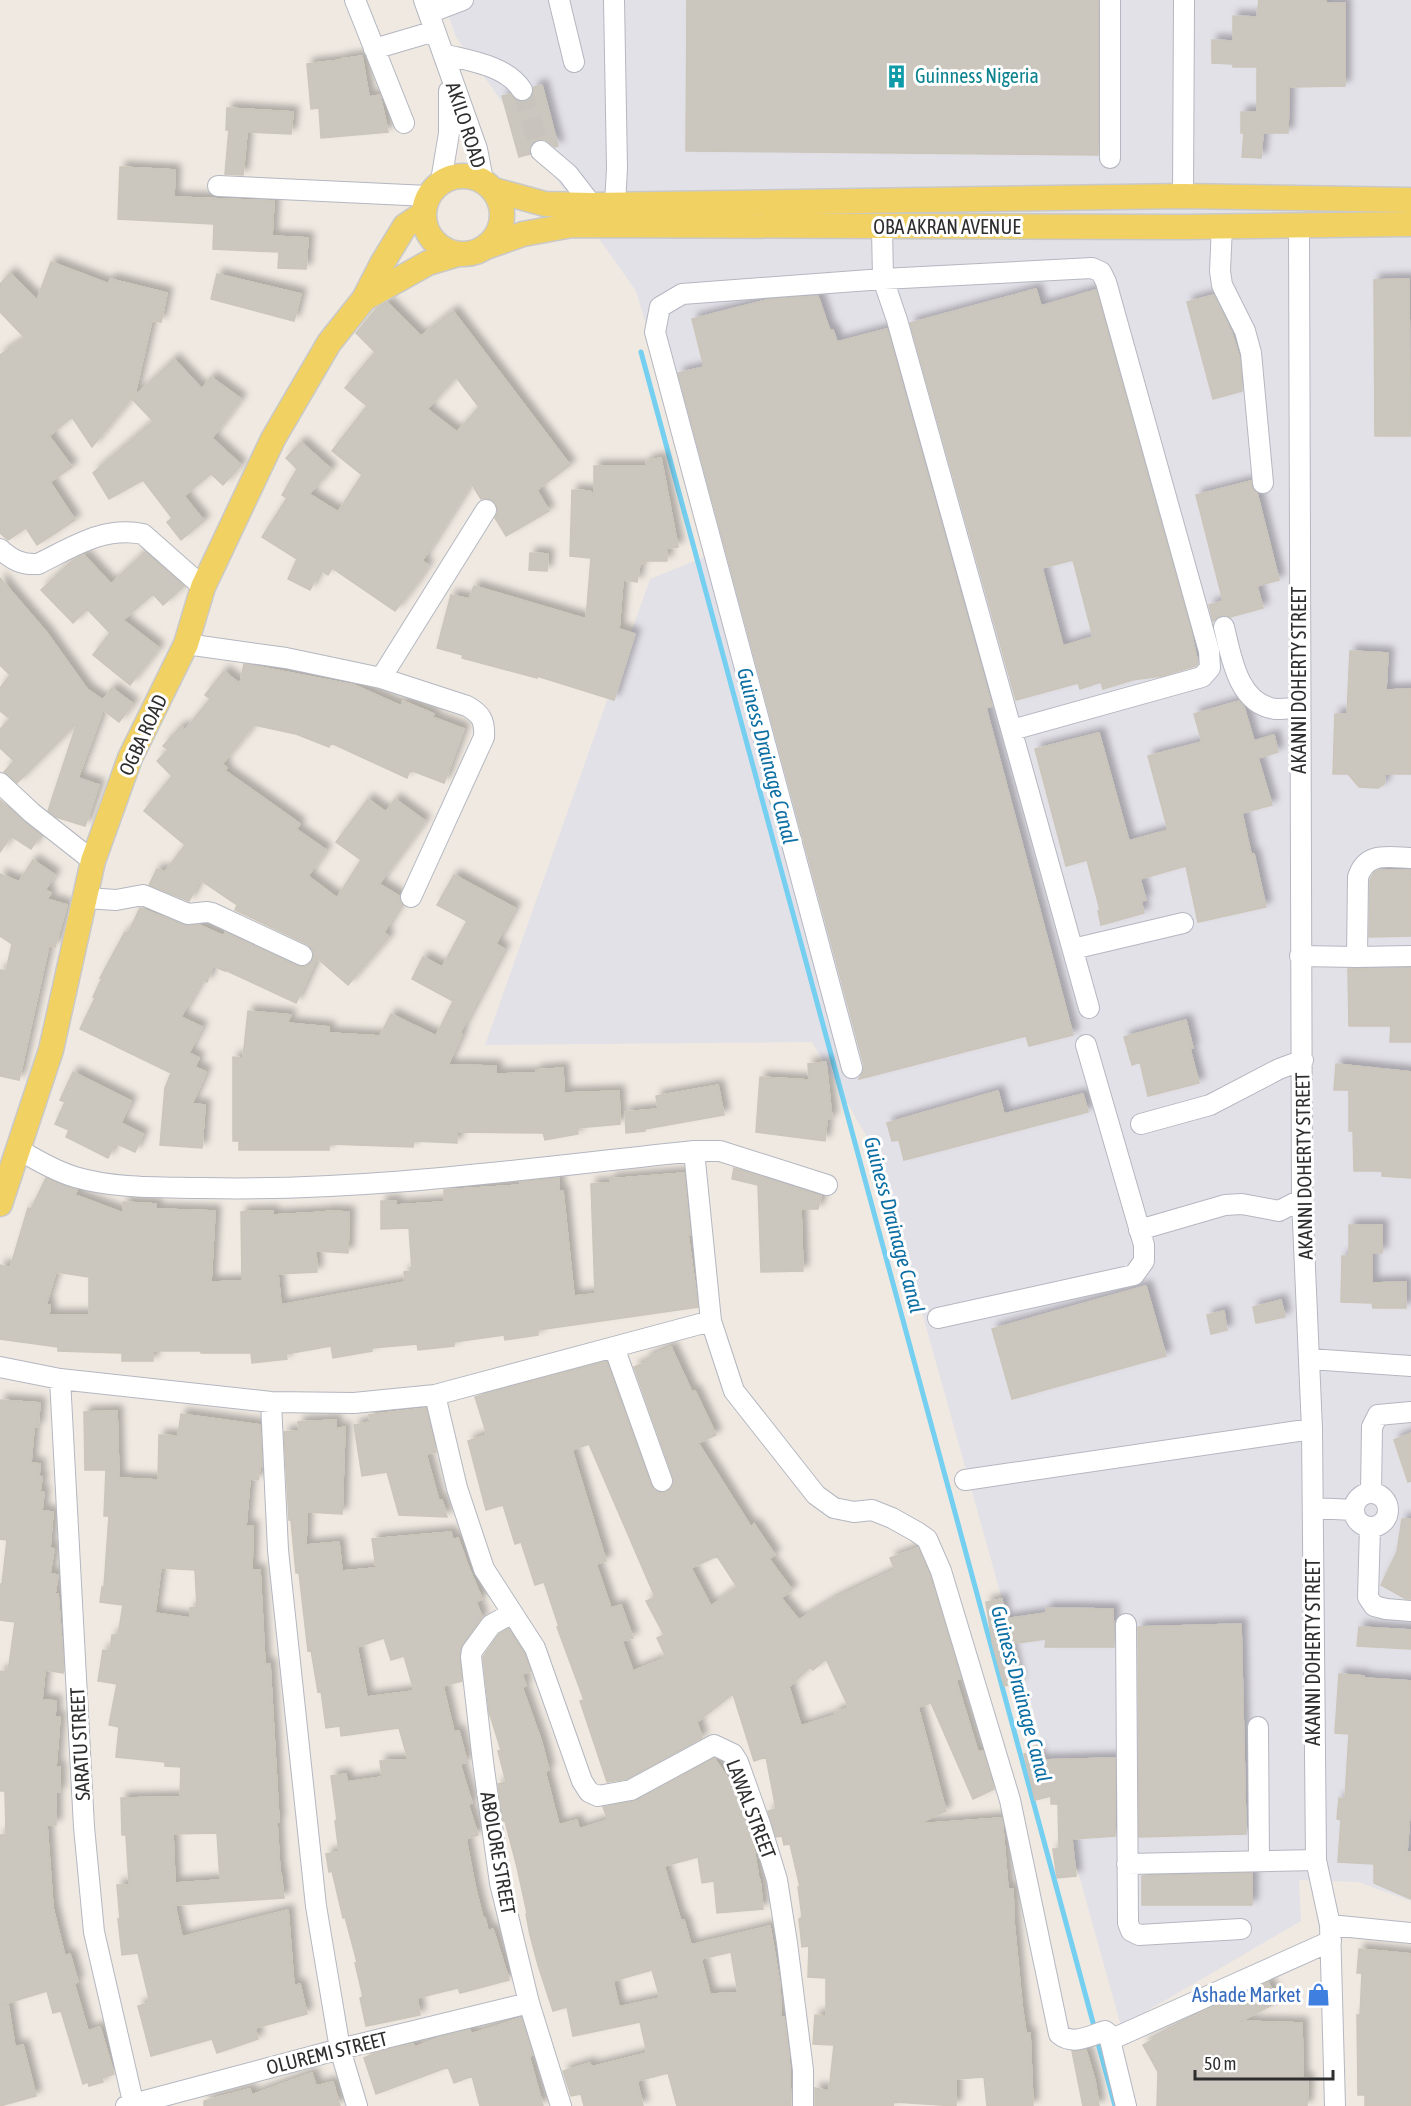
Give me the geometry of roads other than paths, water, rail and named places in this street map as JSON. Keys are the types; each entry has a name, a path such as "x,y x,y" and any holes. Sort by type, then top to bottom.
{"main road":[{"path":"451,176 473,176 488,185 501,204 502,220 497,235 486,247 477,252 458,254 437,245 429,236 430,197 451,176"},
{"name":"OBA AKRAN AVENUE","path":"488,185 545,204 604,205 1184,196 1411,200"},
{"name":"OGBA ROAD","path":"0,1204 51,1050 93,861 130,758 186,645 203,587 273,440 329,343 364,299 405,226 430,197"},
{"name":"OBA AKRAN AVENUE","path":"486,247 523,234 572,225 882,227 1411,224"},
{"name":"OGBA ROAD","path":"364,299 428,263 458,254"}],"street":[{"path":"355,0 404,123"},
{"path":"374,49 429,15 463,0"},
{"path":"559,0 574,62"},
{"path":"541,151 604,205 617,168 614,0"},
{"path":"1110,0 1110,158"},
{"path":"1184,0 1184,196"},
{"name":"AKILO ROAD","path":"429,15 488,185"},
{"path":"446,62 495,69 517,82 522,90"},
{"name":"AKILO ROAD","path":"430,197 449,133 450,111 446,62"},
{"path":"218,186 430,197"},
{"name":"AKANNI DOHERTY STREET","path":"1299,225 1302,1199 1312,1430 1316,1860 1331,1933 1335,2106"},
{"path":"1222,226 1221,285 1245,331 1251,353 1263,483"},
{"path":"882,227 883,279 900,331 1089,1008"},
{"path":"852,1068 655,332 660,307 682,294 883,279 1092,268 1101,272 1106,282 1209,651 1210,668 1202,677 1012,730"},
{"path":"381,678 486,510"},
{"path":"0,549 18,562 29,565 38,564 97,536 117,531 136,532 143,534 203,587"},
{"path":"1224,627 1230,655 1241,685 1257,702 1274,709 1299,708"},
{"path":"186,645 286,658 381,678 478,712 485,722 484,737 411,897"},
{"path":"0,783 32,813 93,861"},
{"path":"1357,957 1358,877 1361,867 1370,859 1410,858"},
{"path":"86,898 116,900 143,895 188,914 212,914 302,956"},
{"path":"1073,950 1183,923"},
{"path":"1300,956 1411,956"},
{"path":"938,1318 1134,1275 1144,1261 1144,1245 1086,1045"},
{"path":"1141,1124 1210,1105 1303,1060"},
{"path":"18,1149 74,1177 108,1184 241,1189 415,1180 694,1151 720,1151 828,1185"},
{"path":"694,1151 711,1321 734,1391 816,1495 834,1508 854,1512 872,1510 892,1518 927,1539 941,1570 1010,1800 1059,2034 1072,2041 1104,2037 1331,1933 1411,1933"},
{"path":"1139,1230 1225,1204 1242,1204 1279,1211 1302,1199"},
{"path":"0,1367 60,1379 271,1402 354,1403 435,1395 711,1321"},
{"path":"614,1347 662,1481"},
{"path":"1310,1359 1411,1366"},
{"name":"SARATU STREET","path":"60,1379 84,1827 94,1932 131,2105"},
{"path":"435,1395 457,1488 484,1569 512,1613"},
{"path":"271,1402 278,1550 316,1906 340,2049 357,2106"},
{"path":"1371,1493 1372,1427 1378,1415 1411,1412"},
{"path":"965,1480 1312,1430"},
{"path":"1371,1493 1383,1498 1388,1511 1382,1523 1370,1527 1358,1522 1354,1510 1359,1498 1371,1493"},
{"path":"1313,1508 1354,1510"},
{"path":"1370,1527 1368,1597 1374,1606 1411,1611"},
{"name":"ABOLORE STREET","path":"512,1613 491,1625 472,1651 471,1657 500,1883 529,2002 561,2106"},
{"name":"LAWAL STREET","path":"512,1613 535,1648 582,1781 589,1792 598,1797 631,1790 714,1745 734,1754 760,1824 777,1880 803,2070 803,2106"},
{"path":"1126,1624 1127,1864 1128,1923 1131,1931 1139,1935 1241,1929"},
{"path":"1258,1727 1259,1861"},
{"path":"1127,1864 1316,1860"},
{"name":"OLUREMI STREET","path":"131,2105 340,2049 529,2002"},
{"path":"1104,2037 1126,2106"}],"waterway":[{"name":"Guiness Drainage Canal","path":"641,352 1095,2030"},
{"name":"Guiness Drainage Canal","path":"1097,2039 1115,2106"}],"tunnel":[{"path":"522,90 541,151"}],"place":[{"name":"Guinness Nigeria","path":"897,76"},
{"name":"Ashade Market","path":"1319,1995"}]}
